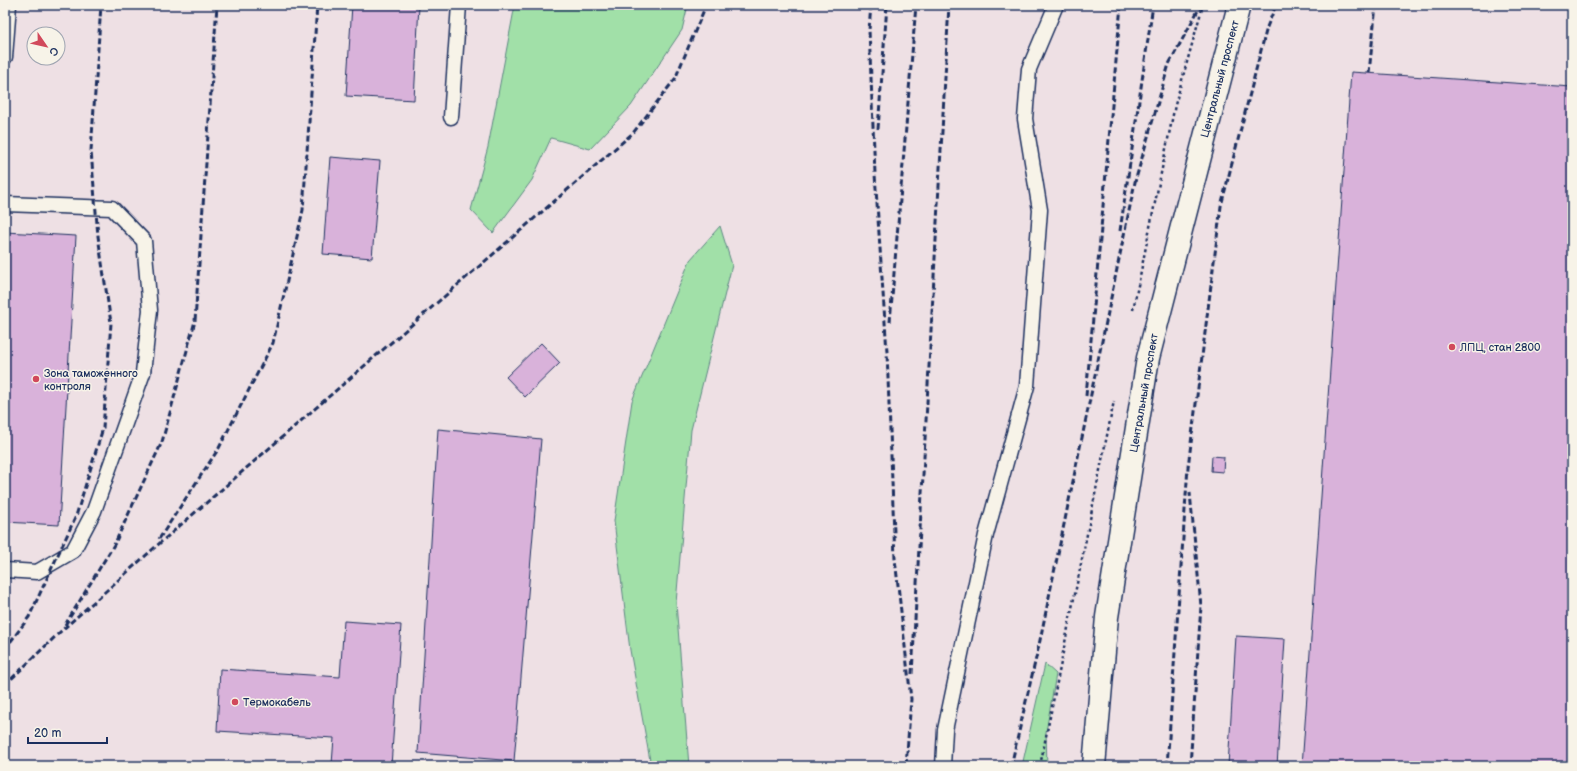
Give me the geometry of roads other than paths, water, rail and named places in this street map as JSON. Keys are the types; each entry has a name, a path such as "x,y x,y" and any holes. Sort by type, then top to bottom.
{"street":[{"name":"Центральный проспект","path":"1094,766 1107,617 1148,358 1239,5"}],"lane":[{"path":"5,57 9,5"},
{"path":"451,117 459,5"},
{"path":"943,766 945,730 986,535 1027,386 1040,210 1025,119 1029,69 1056,5"},
{"path":"5,204 112,208 144,241 150,310 143,373 94,510 74,550 37,572 5,570"}],"railway":[{"path":"5,649 29,617 76,516 103,428 111,323 98,236 91,151 101,5"},
{"path":"65,625 115,543 162,442 195,321 217,5"},
{"path":"159,539 219,448 273,343 303,210 317,5"},
{"path":"5,685 59,633 153,549 633,133 675,79 706,5"},
{"path":"871,5 869,30 875,174 887,352 895,559 911,699 906,766"},
{"path":"878,129 887,5"},
{"path":"890,322 916,5"},
{"path":"912,674 949,5"},
{"path":"1086,396 1121,5"},
{"path":"1120,231 1153,5"},
{"path":"1011,766 1039,645 1135,182 1169,64 1201,5"},
{"path":"1167,766 1188,467 1221,206 1267,27 1276,5"},
{"path":"1369,73 1376,5"},
{"path":"1190,493 1201,606 1190,766"}],"place":[{"name":"ЛПЦ, стан 2800","path":"1452,347"},
{"name":"Зона таможенного контроля","path":"36,379"},
{"name":"Термокабель","path":"235,702"}]}
